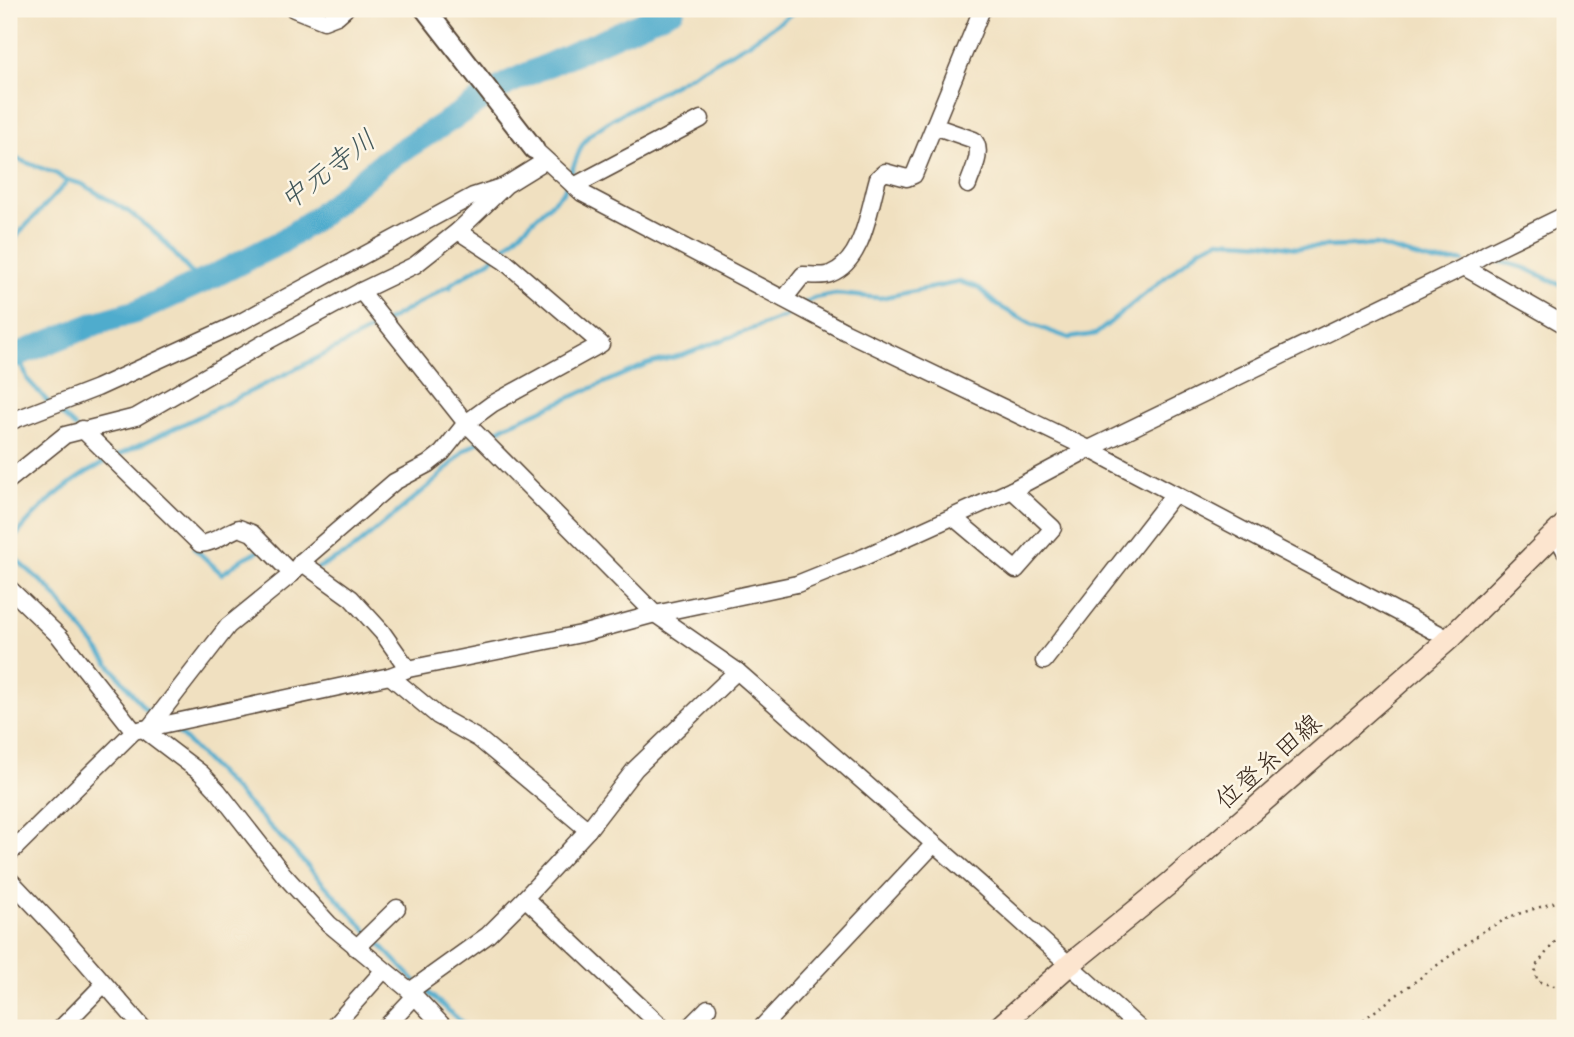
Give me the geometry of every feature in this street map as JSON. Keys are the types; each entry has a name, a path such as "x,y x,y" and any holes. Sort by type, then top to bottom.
{"main road":[{"name":"位登糸田線","path":"998,1028 1069,965 1170,883 1450,639 1562,536"}],"street":[{"path":"294,9 324,21 337,16 345,9"},
{"path":"425,9 540,155 582,193 844,331 1089,449 1450,639"},
{"path":"784,299 803,275 829,275 844,265 858,247 878,178 885,172 907,178 914,175 982,9"},
{"path":"574,186 701,119"},
{"path":"934,126 974,140 979,145 979,153 968,185"},
{"path":"9,480 65,435 136,417 360,291 415,265 458,231 540,155"},
{"path":"9,422 97,388 239,323 473,196 506,185"},
{"path":"142,729 390,676 408,669 581,634 655,614 797,584 864,557 1012,490 1089,449 1464,267 1565,215"},
{"path":"9,854 142,729 228,626 394,482 428,464 442,453 466,423 492,404 601,344 504,261 458,231"},
{"path":"1464,267 1565,325"},
{"path":"360,291 466,423 655,614 737,671 1139,1028"},
{"path":"82,429 200,544 211,543 226,532 239,528 252,533 296,568 351,598 382,632 408,669"},
{"path":"953,517 1016,569 1053,528 1012,490"},
{"path":"1044,661 1174,494"},
{"path":"9,588 37,613 142,729 201,774 218,791 284,875 329,925 412,994 445,1028"},
{"path":"385,1028 412,994 488,935 588,830 635,769 737,671"},
{"path":"390,676 438,716 479,739 588,830"},
{"path":"761,1028 934,844"},
{"path":"9,879 64,937 143,1028"},
{"path":"524,898 663,1028"},
{"path":"356,948 397,908"},
{"path":"332,1028 383,971"},
{"path":"61,1028 104,984"},
{"path":"688,1028 708,1008"}],"path":[{"path":"1352,1028 1485,930 1513,916 1565,899"},
{"path":"1565,923 1557,939 1535,967 1537,981 1553,986 1565,985"}],"waterway":[{"name":"中元寺川","path":"9,358 97,323 138,311 281,242 319,216 385,161 508,83 673,9"},
{"path":"570,175 589,135 614,118 750,42 799,9"},
{"path":"9,156 57,174 63,179 82,184 129,212 159,236 200,283"},
{"path":"9,247 68,181"},
{"path":"115,457 283,375 366,333 447,287 450,288 451,284 492,259 564,191 567,183"},
{"path":"803,304 814,298 836,294 880,298 960,282 977,287 997,305 1033,325 1069,338 1096,334 1201,248 1219,240 1297,248 1376,245 1434,262 1463,261"},
{"path":"1486,258 1525,268 1565,287"},
{"path":"318,568 351,551 436,480 465,450 505,426 647,364 683,355 786,316 796,309"},
{"path":"18,355 28,380 49,403"},
{"path":"56,409 75,427"},
{"path":"9,546 33,516 53,498 73,481 107,460"},
{"path":"194,548 222,574 242,559 261,550"},
{"path":"9,553 50,589 144,708 154,714"},
{"path":"173,727 291,848 367,931"},
{"path":"373,937 415,981"},
{"path":"422,987 468,1028"}]}
